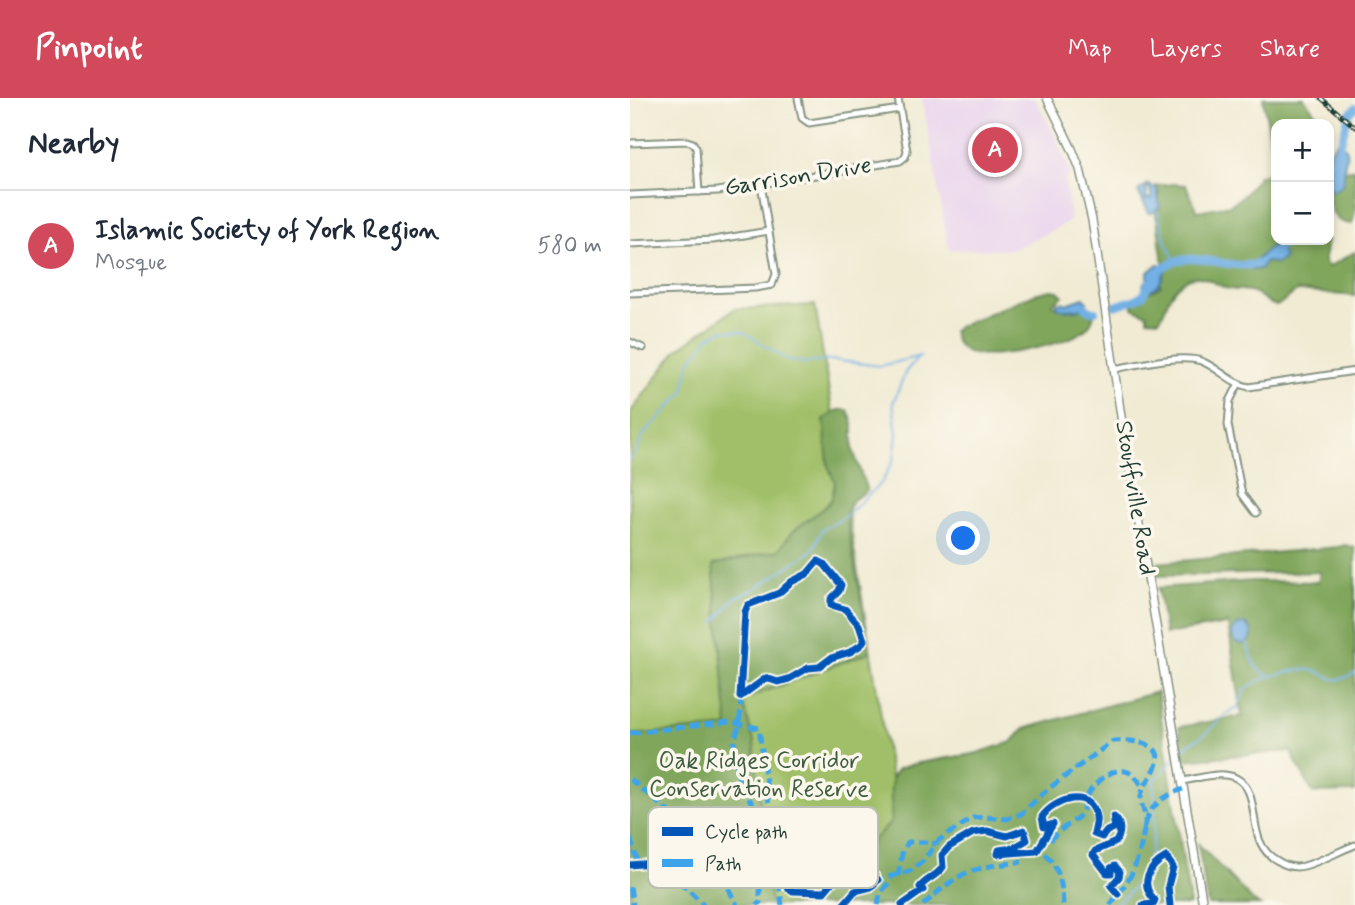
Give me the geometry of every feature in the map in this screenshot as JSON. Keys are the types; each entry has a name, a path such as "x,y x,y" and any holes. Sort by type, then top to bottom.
{"main road":[{"name":"Stouffville Road","path":"1046,98 1065,133 1083,181 1092,220 1114,369 1203,905"}],"street":[{"path":"798,98 801,116 809,123 900,109"},
{"name":"Garrison Drive","path":"630,195 699,192 902,160 907,150 898,98"},
{"path":"630,143 692,142 696,148 699,192"},
{"path":"630,293 769,287 775,281 776,275 761,184"},
{"path":"630,244 713,240 769,231"},
{"path":"630,342 643,348"},
{"path":"1114,369 1192,359 1210,365 1238,385 1258,387 1355,371"},
{"path":"1238,385 1230,401 1228,425 1242,494 1256,513"},
{"path":"1182,781 1228,775 1243,783 1250,794 1255,827 1262,849 1283,864 1303,866 1355,845"}],"shaded area":[{"path":"922,98 1034,98 1054,133 1070,172 1065,181 1071,221 1014,249 949,250"}],"green space":[{"path":"1263,98 1304,98 1320,119 1271,119 1271,144"},
{"path":"1355,169 1355,212 1352,224 1337,219 1334,214 1334,174"},
{"path":"1271,173 1271,245 1326,245 1324,261 1328,267 1355,252 1355,296 1297,291 1277,306 1253,292 1229,289 1196,277 1184,281 1173,291 1159,320 1147,319 1147,314 1133,308 1133,301 1161,286 1159,278 1165,269 1155,209 1159,209 1156,186 1186,185 1197,211 1230,205 1244,195 1259,176"},
{"path":"1058,291 1063,296 1052,304 1056,307 1070,310 1088,306 1094,314 1087,328 1059,342 1005,353 974,353 964,350 956,342 953,331 959,326 1034,294"},
{"name":"Oak Ridges Corridor Conservation Reserve","path":"815,305 891,778 911,765 1000,748 1012,742 1024,729 1157,692 1190,905 630,905 630,413 677,350 734,309"},
{"path":"838,410 848,410 853,423 853,450 867,491 853,500 846,515 870,652 742,700 754,741 761,807 648,807 648,888 769,888 771,905 633,905 630,890 630,735 728,727 713,565 779,550 792,532 826,506 832,498 835,482 828,466 824,419"},
{"path":"1345,545 1355,548 1355,792 1313,793 1290,751 1184,760 1179,727 1242,716 1228,624 1165,634 1158,588 1253,581 1318,582 1320,572 1156,576 1157,563"},
{"path":"1157,692 1190,905 800,905 811,902 825,888 878,888 878,835 891,822 891,786 898,769 974,754 1012,742 1024,729"},
{"path":"1198,844 1253,901 1260,905 1208,905"}],"water":[{"path":"1339,140 1348,156 1343,184 1334,190 1334,182 1334,146"},
{"path":"1147,185 1146,199 1152,198 1149,185 1157,189 1160,207 1152,213 1149,213 1138,191"},
{"path":"1273,245 1280,247 1284,259 1276,263 1265,262 1260,269 1252,270 1250,265"},
{"path":"1158,264 1166,267 1162,280 1154,289 1145,290 1143,285 1148,279 1148,272"},
{"path":"1084,298 1087,302 1080,309 1064,310 1057,307 1057,303 1066,304"},
{"path":"1242,624 1249,627 1252,634 1249,641 1242,644 1235,641 1232,634 1235,627"}],"waterway":[{"path":"1339,150 1349,114 1355,108"},
{"path":"1157,211 1166,243 1175,260"},
{"path":"1273,252 1283,245"},
{"path":"1159,270 1171,263 1195,259 1257,264"},
{"path":"1115,306 1144,294 1149,283"},
{"path":"1085,306 1089,311 1095,311"},
{"path":"630,459 643,435 684,392 689,363 709,337 723,330 744,332 786,359 805,363 832,360 880,366 921,356"},
{"path":"715,622 735,598 753,590 813,550 822,530 845,517 882,482 894,459 897,434 893,403 906,371 917,359"},
{"path":"1247,643 1257,668 1271,676"},
{"path":"1181,751 1209,731 1228,712 1237,708 1247,688 1261,680 1301,670 1316,671 1338,679 1355,673"},
{"path":"1115,905 1137,884 1145,869 1154,832 1154,781 1175,758"}],"railway":[{"path":"1321,98 1355,127"}],"marked path":[{"path":"740,697 741,710 734,740 735,762 740,783 753,807"},
{"path":"630,733 730,722 759,728 769,807"},
{"path":"878,880 910,871 922,862 939,840 973,818 1007,819 1021,814 1048,789 1113,741 1144,744 1156,751 1156,766 1141,796 1145,820 1143,835"},
{"path":"1050,841 1080,815 1091,790 1111,773 1125,771 1137,779 1143,788"},
{"path":"630,779 663,807"},
{"path":"1110,905 1134,869 1152,810 1168,795 1183,789"},
{"path":"630,838 639,866"},
{"path":"898,876 902,854 908,842 936,844"},
{"path":"1045,854 1059,877 1063,905"},
{"path":"923,905 947,885 968,873 991,866 1022,862"},
{"path":"878,905 880,894 892,878"},
{"path":"630,887 633,905"},
{"path":"687,888 704,905"},
{"path":"728,888 737,905"},
{"path":"757,905 760,902 760,888"},
{"path":"780,888 782,905"}],"cycle path":[{"path":"818,561 824,564 841,585 831,599 831,605 845,609 859,625 864,640 850,652 831,658 819,667 808,668 789,679 778,682 766,678 740,697 745,612 748,605 779,593 791,582 807,574 818,561"},
{"path":"902,905 923,890 920,887 941,870 942,855 949,847 973,833 987,831 1007,836 1024,830 1027,840 1013,848 999,850 998,854 1037,851 1053,824 1044,827 1042,817 1055,805 1072,799 1080,799 1093,808 1096,819 1094,834 1102,837 1114,828 1114,817 1118,822 1120,832 1116,842 1095,851 1093,855 1107,873 1111,873 1111,868 1115,866 1120,872 1111,886 1118,894"},
{"path":"1143,905 1153,904 1155,900 1147,888 1148,877 1154,866 1166,857 1173,867 1168,886 1170,905"},
{"path":"630,865 648,863"},
{"path":"788,888 793,891 824,892 827,888"},
{"path":"843,905 855,891 867,888"}],"place":[{"name":"Islamic Society of York Region","path":"995,150"}]}
